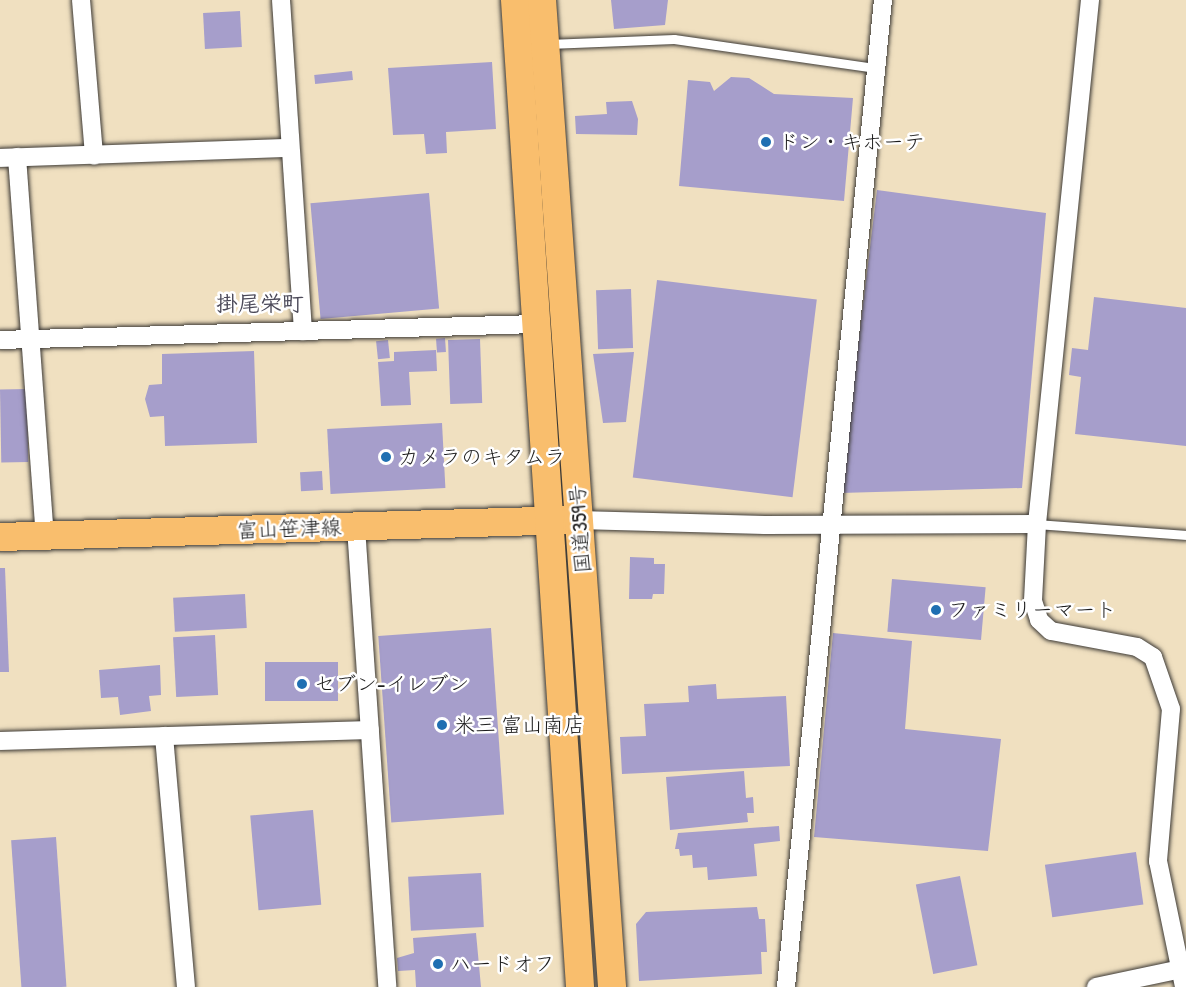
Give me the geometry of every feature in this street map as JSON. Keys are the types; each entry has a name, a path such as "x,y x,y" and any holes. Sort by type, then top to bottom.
{"main road":[{"name":"国道359号","path":"515,0 547,520 580,987"},
{"name":"国道359号","path":"542,0 578,520 598,744 612,987"},
{"name":"富山笹津線","path":"0,537 578,520"}],"street":[{"path":"81,0 94,155"},
{"path":"281,0 303,331"},
{"path":"786,987 883,0"},
{"path":"1090,0 1037,524 1033,601 1039,620 1051,631 1149,651 1171,708 1158,861 1183,975 1096,987"},
{"path":"45,536 31,339 8,158 290,148"},
{"path":"0,340 536,324"},
{"path":"578,520 830,524 1037,524"},
{"path":"356,527 387,987"},
{"path":"0,741 370,730"},
{"path":"164,736 186,987"}],"lane":[{"path":"545,45 674,39 876,68"},
{"path":"1037,524 1186,535"}],"building":[{"path":"611,0 668,0 665,25 614,29"},
{"path":"240,11 242,47 205,49 203,13"},
{"path":"492,62 496,129 446,132 447,153 426,154 424,134 393,135 388,68"},
{"path":"352,71 353,80 315,84 314,75"},
{"name":"ドン・キホーテ","path":"731,77 749,78 774,94 853,98 844,201 679,186 688,80 710,82 714,91"},
{"path":"632,101 638,119 637,135 576,134 575,116 607,114 606,102"},
{"path":"877,190 1046,213 1022,488 840,493"},
{"path":"429,193 439,309 321,319 310,203"},
{"path":"657,280 817,300 793,497 633,478"},
{"path":"631,289 633,348 598,349 596,290"},
{"path":"1094,297 1186,308 1186,446 1075,434 1081,377 1069,375 1072,348 1088,350"},
{"path":"445,338 446,352 437,353 436,339"},
{"path":"480,339 482,403 450,404 448,340"},
{"path":"388,340 390,358 378,359 376,341"},
{"path":"436,350 437,371 409,372 411,405 381,406 378,362 394,361 394,352"},
{"path":"254,351 257,443 165,446 164,416 150,417 145,399 149,385 162,384 162,354"},
{"path":"634,352 626,422 603,423 593,354"},
{"path":"0,389 27,389 28,462 1,462"},
{"name":"カメラのキタムラ","path":"442,423 445,488 331,494 327,429"},
{"path":"322,471 323,490 301,491 300,472"},
{"path":"630,557 654,558 654,564 665,564 664,594 653,594 652,599 629,599"},
{"path":"0,568 5,568 9,672 0,672"},
{"name":"ファミリーマート","path":"892,579 986,587 981,640 887,632"},
{"path":"245,594 247,628 175,632 173,598"},
{"name":"米三 富山南店","path":"491,628 504,815 391,822 378,636"},
{"path":"833,633 912,641 905,729 1001,739 988,851 814,837"},
{"path":"215,635 218,695 176,697 173,637"},
{"name":"セブン-イレブン","path":"265,662 338,662 338,701 265,701"},
{"path":"160,665 161,695 149,696 151,711 120,715 118,697 101,698 99,670"},
{"path":"716,684 717,699 786,696 790,766 622,774 620,737 646,736 644,704 689,702 688,686"},
{"path":"744,771 746,798 753,797 754,813 747,813 748,822 670,830 666,777"},
{"path":"313,810 321,905 259,910 250,815"},
{"path":"779,826 780,841 754,844 757,876 708,880 707,867 693,868 692,855 680,856 679,849 675,849 678,833"},
{"path":"56,837 66,987 21,987 11,840"},
{"path":"1136,852 1143,904 1052,917 1045,865"},
{"path":"481,873 484,927 411,931 408,877"},
{"path":"960,876 977,965 933,974 916,885"},
{"path":"757,907 759,919 765,919 767,952 761,952 762,974 639,981 636,924 646,912"},
{"name":"ハードオフ","path":"476,933 481,987 416,987 415,970 398,971 397,958 414,953 413,938"}],"place":[{"name":"ドン・キホーテ","path":"766,142"},
{"name":"カメラのキタムラ","path":"386,457"},
{"name":"ファミリーマート","path":"936,610"},
{"name":"セブン-イレブン","path":"302,684"},
{"name":"米三 富山南店","path":"442,725"},
{"name":"ハードオフ","path":"438,964"}],"district":[{"name":"掛尾栄町","path":"260,304"}]}
